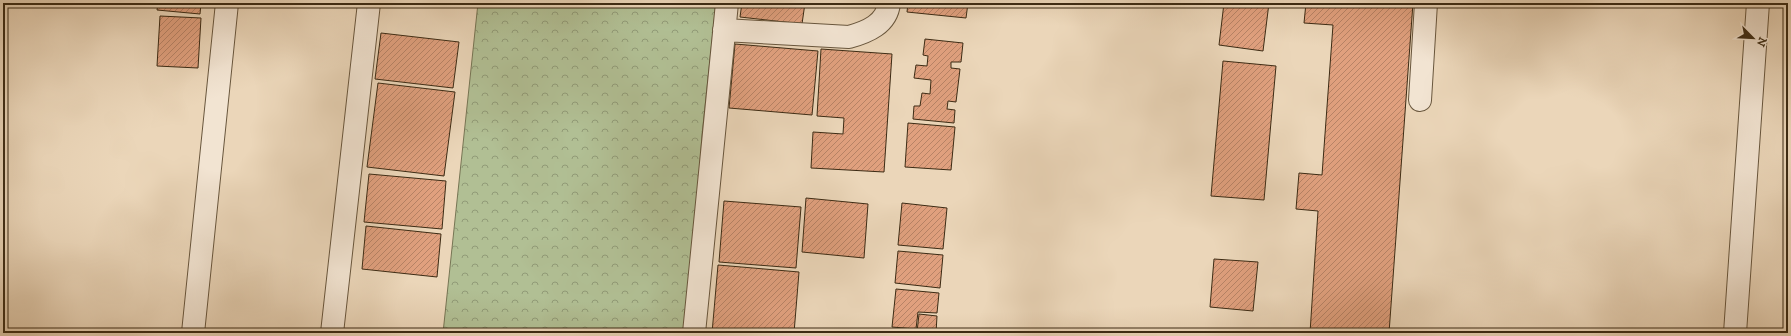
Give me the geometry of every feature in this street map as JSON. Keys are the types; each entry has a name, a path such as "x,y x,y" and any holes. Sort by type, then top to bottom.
{"street":[{"path":"193,333 227,3"},
{"path":"332,333 369,3"},
{"path":"694,333 727,3"},
{"path":"724,30 849,37 866,32 881,22 888,11 889,3"},
{"path":"1420,100 1426,3"},
{"path":"1735,333 1758,3"}],"green space":[{"path":"478,3 716,3 702,135 688,333 443,333"}],"building":[{"path":"158,3 201,3 200,14 157,10"},
{"path":"742,3 805,3 802,24 740,17"},
{"path":"908,3 968,3 966,18 907,12"},
{"path":"1224,3 1269,3 1263,51 1219,45"},
{"path":"1306,3 1413,3 1389,333 1310,333 1318,211 1296,209 1299,173 1322,175 1333,25 1304,23"},
{"path":"160,16 201,18 198,68 157,66"},
{"path":"381,33 459,42 453,88 375,79"},
{"path":"925,39 963,43 961,62 951,62 951,68 960,69 956,102 948,101 947,109 955,110 954,123 913,119 914,106 920,106 922,93 930,94 931,80 914,78 916,65 927,66 928,56 923,55"},
{"path":"735,44 818,51 812,115 729,108"},
{"path":"821,49 892,54 884,172 811,168 813,132 843,134 844,118 817,116"},
{"path":"1223,61 1276,66 1264,200 1211,196"},
{"path":"378,83 455,92 444,176 367,167"},
{"path":"908,123 955,127 951,170 905,167"},
{"path":"369,174 446,181 442,229 364,222"},
{"path":"806,198 868,204 864,258 802,252"},
{"path":"724,201 801,207 796,268 719,262"},
{"path":"902,203 947,208 943,249 898,245"},
{"path":"366,226 441,234 437,277 362,269"},
{"path":"898,251 943,255 940,288 895,283"},
{"path":"1214,259 1258,262 1253,311 1210,307"},
{"path":"718,265 799,272 794,333 712,333"},
{"path":"896,289 939,293 937,313 918,312 916,329 892,327"},
{"path":"919,314 937,316 936,333 894,333 894,330 917,332"}]}
